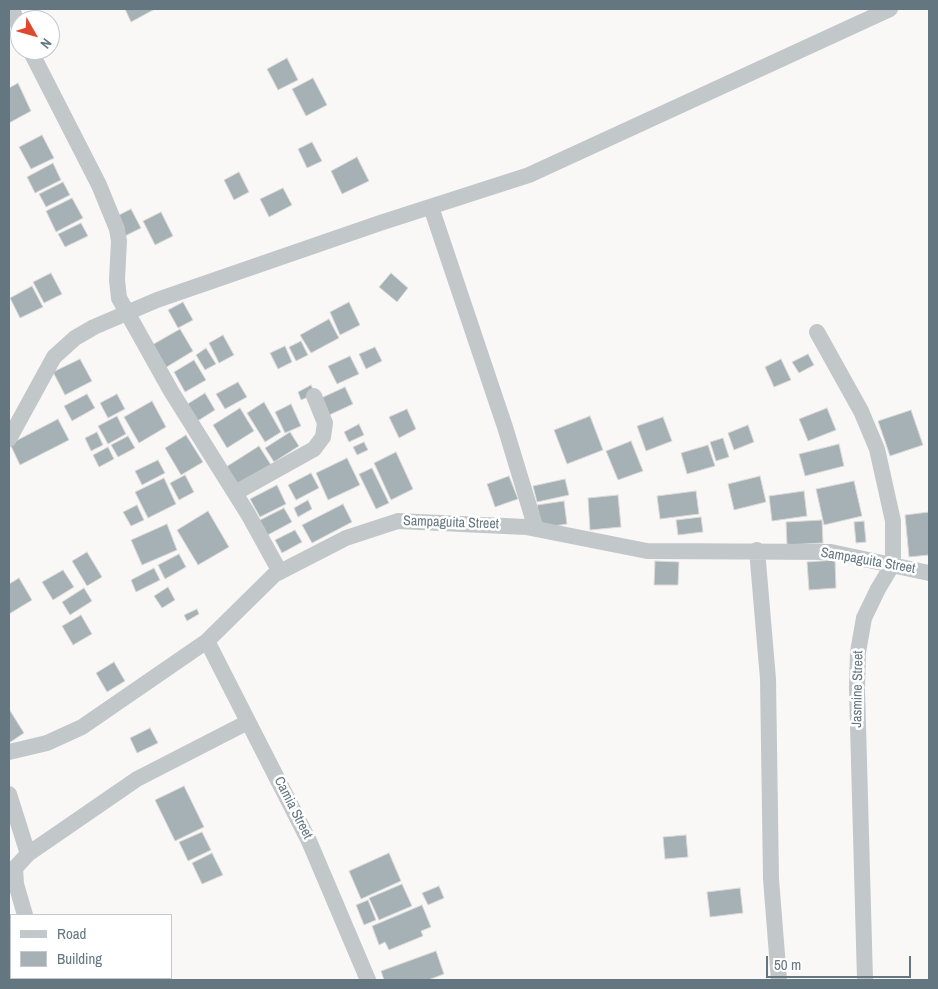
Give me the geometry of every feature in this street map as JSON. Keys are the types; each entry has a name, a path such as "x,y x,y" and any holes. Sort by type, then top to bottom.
{"street":[{"path":"9,439 54,357 74,338 87,330 166,297 431,207 529,176 890,9"},
{"path":"35,60 99,185 117,229 119,241 117,290 171,391 235,493 280,572"},
{"path":"431,207 505,427 536,528"},
{"path":"817,332 861,411 877,449 893,521 893,564"},
{"path":"235,493 314,449 323,436 325,423 314,396"},
{"name":"Sampaguita Street","path":"9,752 46,742 82,727 207,641 280,572 346,538 398,521 449,522 536,528 647,550 832,552 929,573"},
{"path":"758,550 768,679 771,879 779,980"},
{"name":"Jasmine Street","path":"865,980 857,699 858,652 864,618 893,564"},
{"name":"Camia Street","path":"207,641 309,841 368,980"},
{"path":"26,914 16,884 15,868 28,854 137,779 248,722"},
{"path":"9,794 28,854"}],"building":[{"path":"125,9 155,9 131,22"},
{"path":"287,58 298,80 278,90 267,69"},
{"path":"313,78 327,105 306,116 292,89"},
{"path":"18,83 31,111 9,123 9,88"},
{"path":"42,135 54,158 31,169 19,147"},
{"path":"312,142 322,161 307,168 298,149"},
{"path":"357,157 369,181 342,194 331,171"},
{"path":"53,163 61,180 35,193 27,177"},
{"path":"239,172 249,192 234,200 224,180"},
{"path":"63,182 70,195 46,207 39,194"},
{"path":"283,188 292,205 269,217 260,199"},
{"path":"72,198 83,218 56,232 46,211"},
{"path":"131,209 141,228 125,236 115,217"},
{"path":"161,212 173,236 155,245 143,221"},
{"path":"81,223 88,236 65,247 58,234"},
{"path":"51,273 62,294 44,303 33,282"},
{"path":"391,273 408,288 397,302 379,287"},
{"path":"32,286 43,307 20,318 10,298"},
{"path":"183,302 193,320 178,328 168,310"},
{"path":"349,302 360,325 340,335 330,312"},
{"path":"329,319 339,338 311,353 300,335"},
{"path":"180,329 193,351 165,368 152,345"},
{"path":"223,335 234,355 219,363 209,343"},
{"path":"301,341 308,355 296,361 289,347"},
{"path":"285,346 292,362 278,369 270,353"},
{"path":"375,347 382,361 366,369 359,354"},
{"path":"206,348 216,364 205,370 196,355"},
{"path":"808,354 814,365 799,373 792,362"},
{"path":"350,356 359,374 337,384 328,366"},
{"path":"80,359 92,381 65,395 53,372"},
{"path":"781,359 791,380 774,387 765,367"},
{"path":"194,360 206,380 185,392 174,372"},
{"path":"238,382 247,397 225,409 216,394"},
{"path":"311,385 315,394 301,400 298,392"},
{"path":"345,387 353,404 327,416 319,399"},
{"path":"205,393 215,410 196,422 186,405"},
{"path":"87,394 95,408 72,421 64,406"},
{"path":"117,394 125,409 108,418 100,403"},
{"path":"152,401 166,427 139,443 124,417"},
{"path":"264,402 281,432 265,442 247,413"},
{"path":"291,404 301,426 285,433 275,412"},
{"path":"240,408 254,431 227,448 213,425"},
{"path":"827,408 836,430 808,441 799,419"},
{"path":"407,409 416,429 399,438 389,417"},
{"path":"911,410 923,445 890,456 878,421"},
{"path":"117,416 126,434 108,444 98,426"},
{"path":"590,416 603,450 567,464 554,430"},
{"path":"663,417 672,441 646,451 637,426"},
{"path":"58,419 69,440 20,465 10,444"},
{"path":"359,424 364,435 349,442 344,432"},
{"path":"748,425 754,442 734,450 728,433"},
{"path":"97,432 103,445 91,451 85,438"},
{"path":"290,432 299,446 274,462 265,448"},
{"path":"186,435 203,462 181,475 165,448"},
{"path":"128,436 135,448 118,457 111,445"},
{"path":"723,438 729,457 716,461 710,442"},
{"path":"631,441 643,471 618,480 606,451"},
{"path":"364,442 368,450 357,455 353,447"},
{"path":"839,444 844,466 805,476 799,454"},
{"path":"708,445 715,466 687,474 681,453"},
{"path":"259,446 271,465 238,486 226,467"},
{"path":"108,447 114,459 99,467 93,455"},
{"path":"396,452 413,489 391,500 374,463"},
{"path":"347,458 360,485 328,500 316,473"},
{"path":"158,460 165,473 142,485 135,471"},
{"path":"372,468 389,503 376,509 359,474"},
{"path":"311,473 319,488 296,500 288,485"},
{"path":"185,475 194,492 179,500 170,483"},
{"path":"509,476 518,499 495,507 487,484"},
{"path":"760,476 766,502 734,510 728,484"},
{"path":"164,478 176,504 148,518 135,492"},
{"path":"565,479 569,495 537,502 533,486"},
{"path":"854,481 862,516 824,525 816,489"},
{"path":"277,485 286,504 260,517 250,499"},
{"path":"696,491 699,514 660,519 657,496"},
{"path":"804,491 807,516 772,521 769,496"},
{"path":"618,495 621,527 590,530 588,498"},
{"path":"308,500 312,509 298,517 294,508"},
{"path":"564,501 567,524 541,528 537,505"},
{"path":"343,504 352,522 312,543 302,525"},
{"path":"137,505 144,520 131,526 123,512"},
{"path":"284,508 292,522 264,537 256,522"},
{"path":"208,511 229,547 198,565 177,530"},
{"path":"929,512 929,555 909,557 905,515"},
{"path":"701,517 703,532 678,535 676,520"},
{"path":"822,520 823,543 787,545 786,522"},
{"path":"864,521 866,542 856,543 854,522"},
{"path":"167,524 177,550 142,565 131,540"},
{"path":"295,530 302,542 282,553 275,540"},
{"path":"87,552 102,577 87,586 72,561"},
{"path":"179,554 186,567 165,579 158,565"},
{"path":"835,560 836,588 809,590 807,562"},
{"path":"655,561 679,562 678,585 654,585"},
{"path":"154,568 160,580 136,592 131,580"},
{"path":"63,570 74,587 53,600 42,582"},
{"path":"19,578 32,600 9,614 9,584"},
{"path":"168,587 175,600 162,608 154,596"},
{"path":"84,588 92,601 70,615 62,602"},
{"path":"197,609 199,614 187,621 184,615"},
{"path":"81,615 92,634 73,645 62,626"},
{"path":"114,662 125,681 107,692 96,673"},
{"path":"9,709 24,733 9,743"},
{"path":"150,728 158,743 137,753 130,738"},
{"path":"184,786 204,827 175,841 155,800"},
{"path":"202,832 211,850 188,861 179,842"},
{"path":"686,835 688,857 665,859 663,837"},
{"path":"212,853 223,875 202,884 192,863"},
{"path":"389,853 401,881 361,899 349,871"},
{"path":"402,884 412,906 379,920 369,898"},
{"path":"439,886 444,898 428,905 422,893"},
{"path":"740,888 743,913 710,917 707,892"},
{"path":"368,900 376,920 364,925 356,905"},
{"path":"422,905 431,927 421,931 423,936 389,950 385,942 379,945 372,926"},
{"path":"436,951 444,974 428,980 384,980 381,971"},
{"path":"80,979 107,980 81,980"}]}
